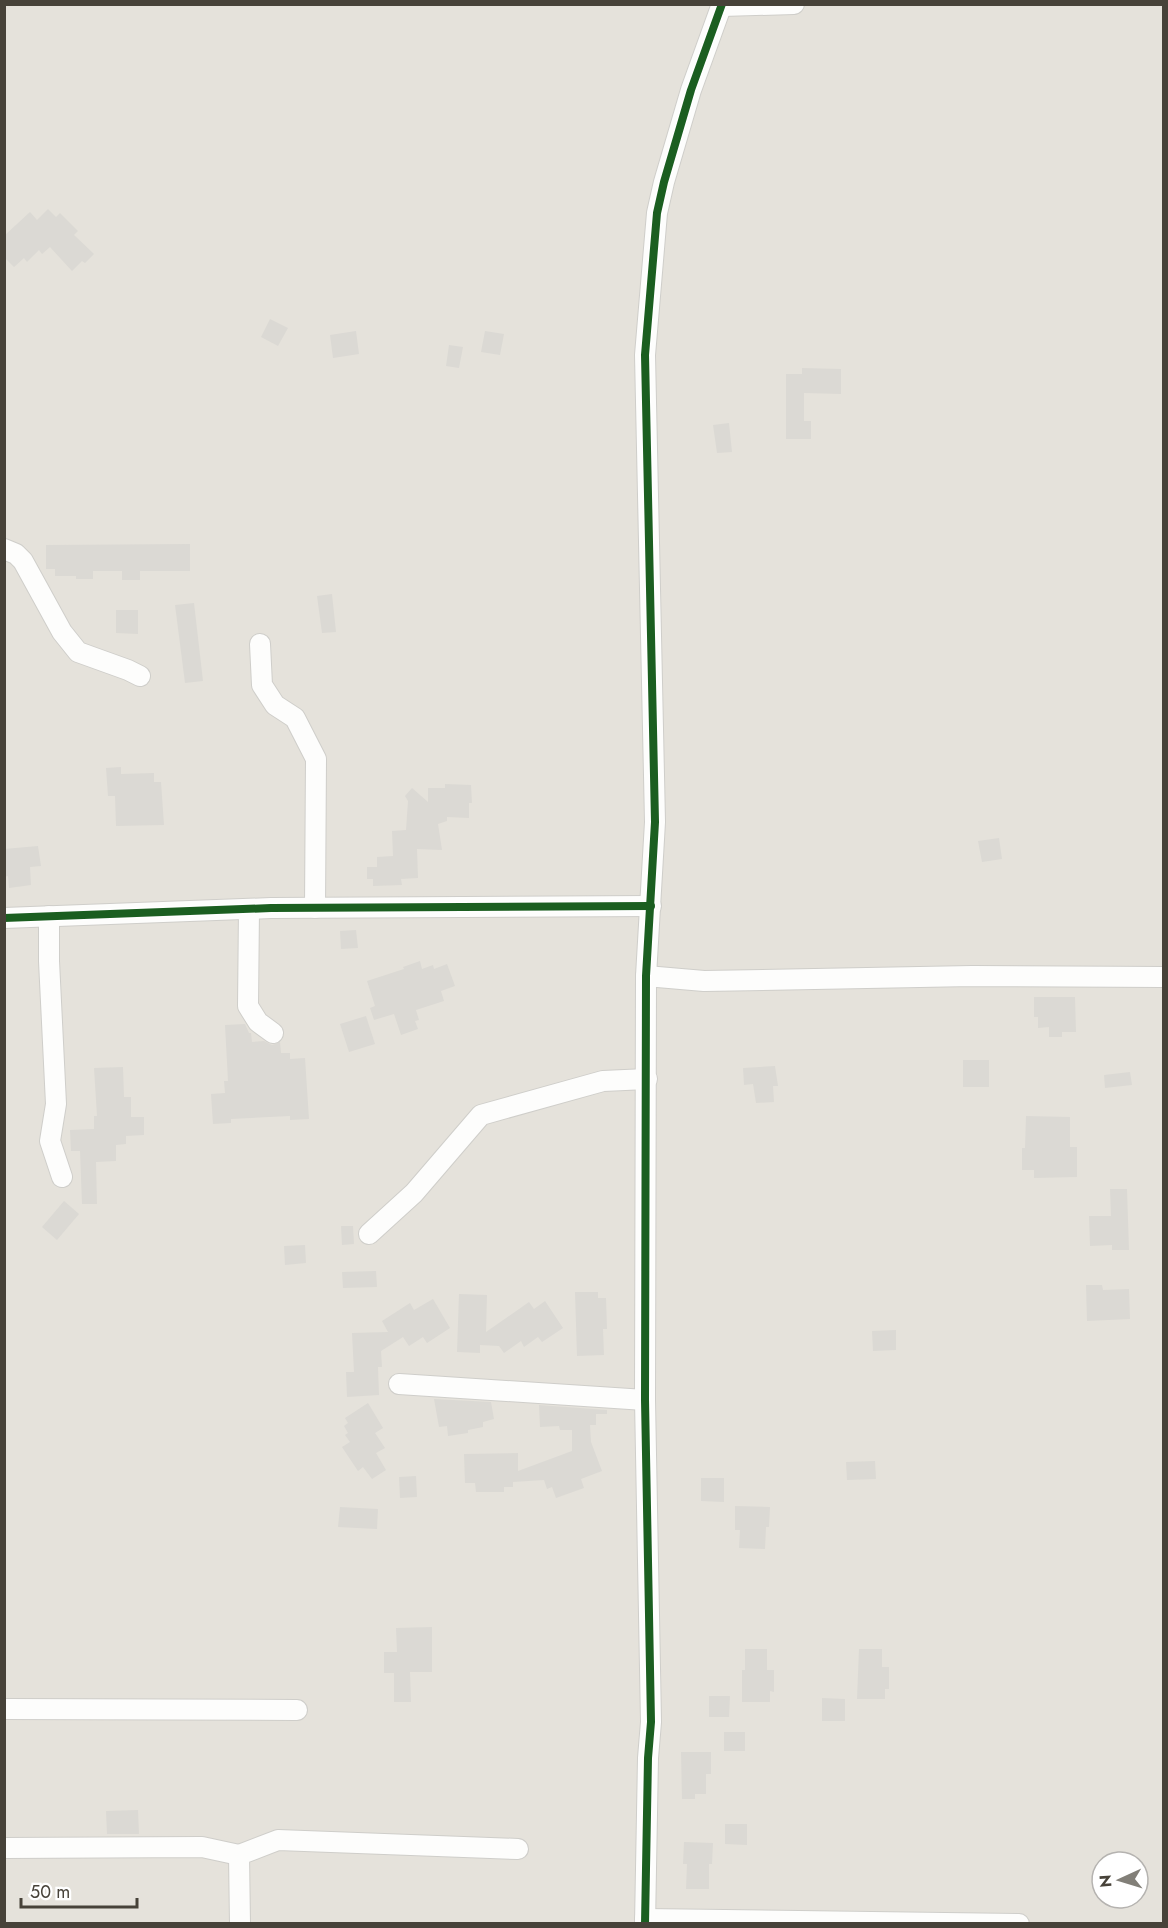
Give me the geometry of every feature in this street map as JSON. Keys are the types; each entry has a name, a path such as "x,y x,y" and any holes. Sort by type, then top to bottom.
{"street":[{"path":"794,4 722,5 691,90 657,213 645,355 655,822 646,976 645,1400 651,1722 648,1758 645,1921 1019,1923"},
{"path":"4,549 16,554 22,561 62,632 78,652 128,669 140,676"},
{"path":"260,644 262,685 275,705 295,718 316,759 315,908"},
{"path":"4,918 249,909 651,906"},
{"path":"249,909 248,1006 258,1022 273,1033"},
{"path":"49,916 56,1104 50,1141 62,1177"},
{"path":"646,976 704,981 972,976 1164,978"},
{"path":"369,1234 414,1193 480,1116 603,1081 647,1079"},
{"path":"399,1384 645,1400"},
{"path":"4,1709 297,1710"},
{"path":"4,1848 202,1847 239,1855 278,1840 518,1849"},
{"path":"239,1855 240,1923"}],"shaded area":[{"path":"5,5 1163,5 1163,1923 5,1924"}],"building":[{"path":"48,209 56,217 60,213 78,231 74,235 94,254 72,271 50,247 42,254 39,250 27,262 24,258 14,267 4,257 4,236 30,212 37,220"},
{"path":"270,319 288,328 278,346 261,337"},
{"path":"356,331 359,354 333,358 330,335"},
{"path":"485,331 504,334 500,355 481,352"},
{"path":"449,345 463,347 459,368 446,366"},
{"path":"802,368 841,369 841,394 804,393 804,421 811,421 811,439 786,439 786,374 802,374"},
{"path":"729,423 732,452 717,453 713,425"},
{"path":"190,544 190,571 140,571 140,580 122,580 122,571 93,571 93,579 76,579 76,576 55,576 55,569 46,569 46,545"},
{"path":"332,594 336,632 322,633 317,596"},
{"path":"194,603 203,681 185,683 175,605"},
{"path":"116,610 138,610 138,634 116,633"},
{"path":"121,767 121,774 154,773 154,782 161,782 164,825 116,826 115,796 108,796 106,768"},
{"path":"445,784 471,785 472,803 469,803 469,818 447,817 447,821 438,824 442,850 417,849 418,878 401,879 402,885 373,886 373,879 367,879 367,867 377,867 377,857 393,856 392,831 406,830 408,801 405,796 412,788 428,802 428,788 445,788"},
{"path":"999,838 1002,859 982,862 978,841"},
{"path":"38,846 41,866 30,867 31,885 9,888 8,876 4,877 4,849"},
{"path":"356,930 358,948 341,949 340,931"},
{"path":"420,961 422,969 433,965 434,969 447,964 455,986 441,991 444,1001 416,1010 419,1020 415,1021 418,1029 401,1035 394,1014 374,1020 370,1008 375,1006 367,981 404,969 403,967"},
{"path":"1034,997 1075,997 1076,1032 1062,1032 1062,1037 1049,1037 1049,1027 1038,1028 1038,1017 1034,1017"},
{"path":"366,1016 375,1044 349,1052 340,1024"},
{"path":"245,1024 251,1033 252,1042 264,1041 272,1045 280,1042 281,1053 290,1053 290,1059 305,1058 309,1119 290,1120 290,1116 231,1119 231,1123 213,1124 211,1094 225,1093 224,1081 228,1081 225,1025"},
{"path":"963,1060 989,1060 989,1087 963,1087"},
{"path":"775,1066 778,1086 773,1086 774,1102 756,1103 753,1084 744,1085 743,1068"},
{"path":"123,1067 124,1097 131,1097 131,1117 144,1117 144,1135 126,1136 126,1144 116,1145 116,1161 96,1162 97,1204 82,1204 80,1151 71,1151 70,1130 94,1129 94,1116 97,1116 94,1068"},
{"path":"1130,1072 1132,1085 1105,1088 1104,1075"},
{"path":"1026,1116 1070,1117 1070,1147 1077,1147 1077,1177 1034,1178 1034,1170 1022,1170"},
{"path":"1110,1189 1127,1189 1129,1250 1112,1250 1112,1245 1090,1246 1089,1216 1111,1216"},
{"path":"64,1201 79,1214 57,1240 42,1227"},
{"path":"341,1226 353,1226 354,1244 342,1245"},
{"path":"305,1245 306,1263 285,1265 284,1246"},
{"path":"376,1271 377,1287 343,1288 342,1272"},
{"path":"1086,1285 1102,1285 1103,1290 1129,1289 1130,1319 1087,1321"},
{"path":"575,1292 598,1292 598,1298 606,1298 607,1329 603,1329 604,1355 577,1356"},
{"path":"459,1294 487,1295 486,1332 529,1302 534,1309 545,1301 563,1328 542,1342 538,1337 524,1347 521,1341 504,1353 499,1346 480,1345 480,1353 457,1352"},
{"path":"433,1299 450,1328 427,1343 423,1337 409,1346 403,1337 381,1351 382,1367 378,1367 379,1395 347,1397 346,1372 354,1372 352,1333 388,1332 382,1321 410,1303 414,1310"},
{"path":"896,1330 896,1350 873,1351 872,1331"},
{"path":"434,1399 491,1402 494,1419 483,1422 483,1427 468,1430 468,1433 448,1436 447,1426 439,1427"},
{"path":"368,1403 383,1428 375,1433 385,1448 376,1453 386,1470 372,1479 363,1467 358,1471 342,1447 350,1442 345,1435 348,1433 344,1426 348,1423 345,1418"},
{"path":"539,1405 607,1410 607,1414 596,1414 596,1425 590,1425 591,1442 602,1471 581,1479 584,1488 556,1498 552,1487 547,1489 544,1480 513,1482 513,1487 504,1487 504,1492 476,1492 475,1483 465,1483 464,1454 518,1453 518,1471 572,1451 572,1430 560,1430 559,1426 540,1427"},
{"path":"875,1461 876,1479 847,1480 846,1462"},
{"path":"416,1476 417,1497 400,1498 399,1477"},
{"path":"701,1478 724,1478 724,1502 701,1501"},
{"path":"735,1506 770,1507 765,1549 739,1548 740,1530 735,1530"},
{"path":"340,1507 378,1509 377,1529 338,1527"},
{"path":"432,1627 432,1672 410,1672 411,1702 394,1702 394,1673 384,1673 384,1652 397,1652 396,1628"},
{"path":"745,1649 767,1649 767,1670 774,1670 774,1692 770,1691 770,1702 742,1702 742,1670 745,1670"},
{"path":"859,1649 882,1649 882,1667 889,1667 889,1689 885,1689 885,1699 857,1699"},
{"path":"709,1696 730,1696 729,1717 709,1717"},
{"path":"822,1698 845,1699 845,1721 822,1721"},
{"path":"724,1732 745,1732 745,1751 724,1751"},
{"path":"681,1752 711,1752 711,1774 706,1774 706,1794 695,1794 695,1799 682,1799"},
{"path":"138,1810 139,1834 107,1834 106,1811"},
{"path":"725,1824 747,1824 747,1845 725,1844"},
{"path":"684,1842 713,1843 712,1864 709,1864 709,1889 686,1889 687,1864 683,1864"}],"cycle path":[{"path":"645,1924 648,1758 651,1722 645,1400 646,976 655,822 645,355 657,213 691,90 722,4"},
{"path":"4,918 271,908 651,906"}]}
